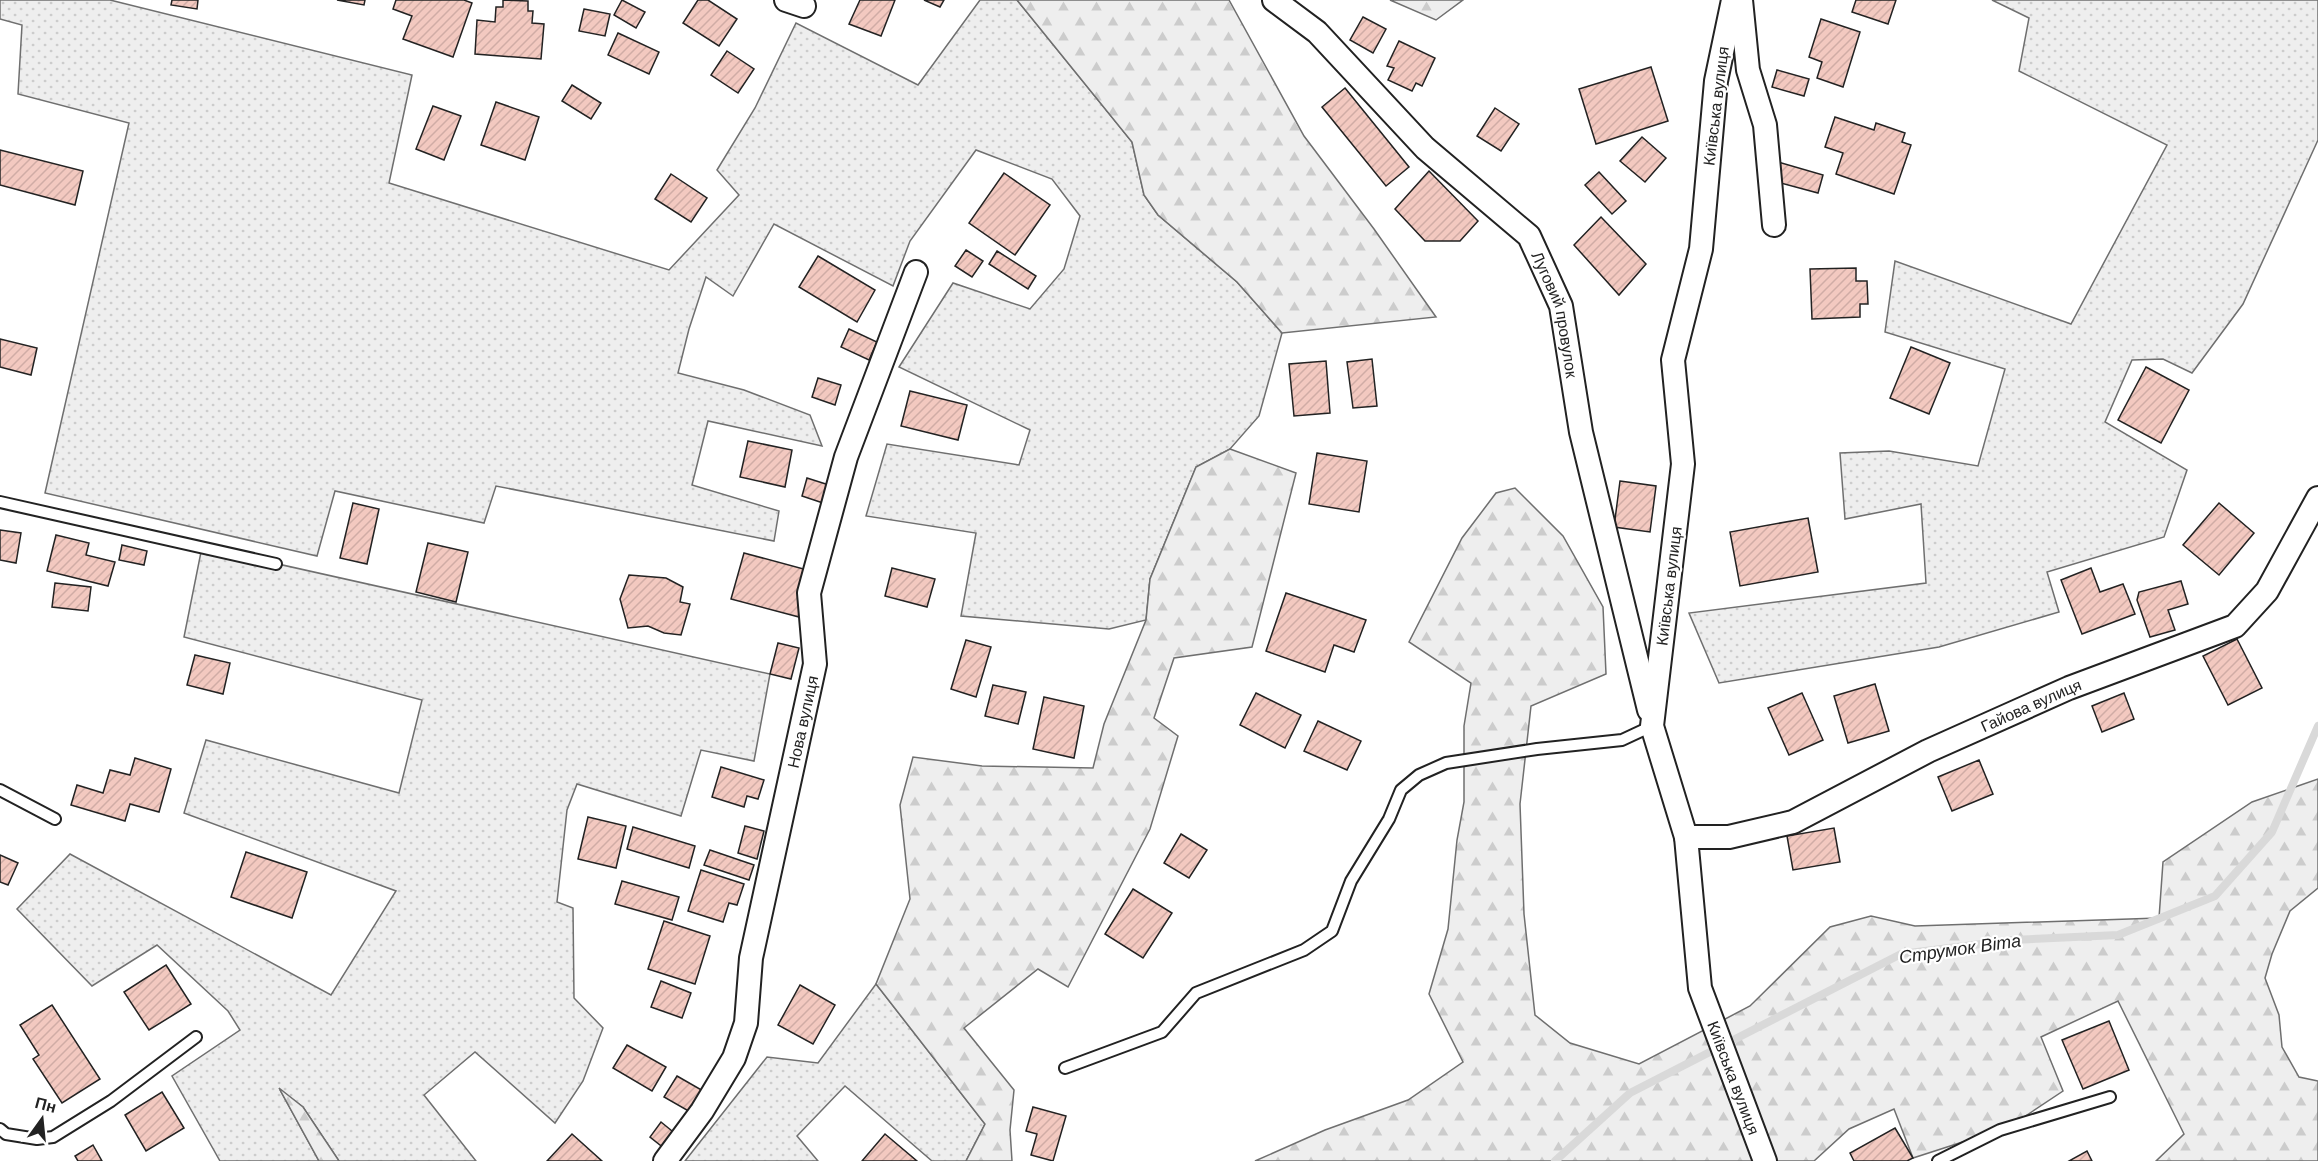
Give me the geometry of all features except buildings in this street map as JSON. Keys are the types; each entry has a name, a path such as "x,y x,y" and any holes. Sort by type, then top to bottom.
{"street":[{"name":"Київська вулиця","path":"1733,0 1716,81 1701,249 1673,360 1683,464 1652,726 1686,837 1700,988 1765,1161"},
{"path":"1741,0 1748,70 1765,125 1773,225"},
{"name":"Луговий провулок","path":"1283,4 1317,32 1425,148 1529,236 1561,306 1581,432 1652,726"},
{"name":"Нова вулиця","path":"665,1161 702,1111 734,1058 746,1023 751,958 814,664 814,623 809,593 846,457 916,272"},
{"name":"Гайова вулиця","path":"1686,837 1729,837 1793,822 1928,751 2069,688 2235,626 2267,591 2318,498"}],"lane":[{"path":"0,502 276,564"},
{"path":"1065,1068 1162,1032 1196,993 1304,950 1332,932 1351,881 1389,819 1401,790 1419,775 1446,763 1537,748 1622,740 1652,726"},
{"path":"0,790 55,819"},
{"path":"0,1129 6,1134 37,1139 53,1137 111,1101 196,1037"},
{"path":"1938,1161 2000,1130 2110,1097"}],"green space":[{"path":"0,0 110,0 412,75 389,183 669,270 739,195 717,170 755,108 796,23 918,85 980,0 1017,0 1132,142 1144,195 1158,215 1237,282 1282,333 1259,416 1230,449 1196,467 1150,579 1146,620 1109,629 961,616 976,533 866,516 887,444 1019,465 1030,430 899,367 953,283 1030,309 1064,269 1080,216 1052,179 976,150 910,241 893,286 774,224 733,296 706,277 678,373 744,390 810,415 822,446 708,421 692,485 779,511 774,541 496,486 484,523 335,491 317,556 45,493 129,123 18,94 22,25 0,19"},
{"path":"1017,0 1229,0 1304,136 1436,317 1282,333 1237,282 1158,215 1144,195 1132,142"},
{"path":"1390,0 1463,0 1436,20"},
{"path":"1992,0 2318,0 2318,140 2243,304 2192,373 2163,359 2132,360 2105,422 2187,470 2164,537 2047,572 2059,612 1939,647 1719,683 1689,613 1926,583 1921,504 1845,519 1840,453 1889,451 1978,466 2005,369 1885,332 1895,261 2071,324 2167,145 2019,71 2029,18"},
{"path":"1230,449 1296,473 1252,647 1174,658 1154,718 1178,736 1150,829 1068,987 1038,969 964,1028 1014,1090 1010,1130 1012,1161 966,1161 985,1124 876,984 910,899 900,805 913,757 982,766 1093,768 1104,724 1146,620 1150,579 1196,467"},
{"path":"1515,488 1563,536 1603,607 1606,674 1531,706 1520,804 1524,914 1535,1015 1570,1043 1639,1064 1750,1006 1830,927 1871,916 1915,926 2159,918 2163,862 2252,802 2318,779 2318,888 2290,911 2272,954 2265,978 2279,1015 2282,1047 2299,1077 2318,1081 2318,1161 2156,1161 2184,1134 2118,1001 2041,1037 2063,1091 2009,1127 1913,1158 1894,1109 1849,1129 1814,1161 1255,1161 1325,1130 1408,1100 1463,1062 1429,994 1448,929 1457,840 1464,802 1464,726 1471,683 1409,642 1462,538 1496,493"},
{"path":"202,547 770,674 754,761 701,750 681,816 577,784 567,810 557,902 573,908 574,998 603,1028 583,1081 555,1123 475,1052 424,1095 476,1161 339,1161 303,1107 280,1090 319,1161 220,1161 172,1076 240,1030 228,1011 157,945 92,986 17,909 70,854 331,995 396,891 184,813 206,740 399,793 422,700 184,637"},
{"path":"876,984 985,1124 966,1161 932,1161 845,1086 797,1136 818,1161 685,1161 767,1057 818,1063"},
{"path":"279,1088 303,1107 339,1161 319,1161"}],"waterway":[{"name":"Струмок Віта","path":"1555,1161 1630,1093 1901,954 2013,940 2118,935 2215,896 2272,832 2318,726"}]}
